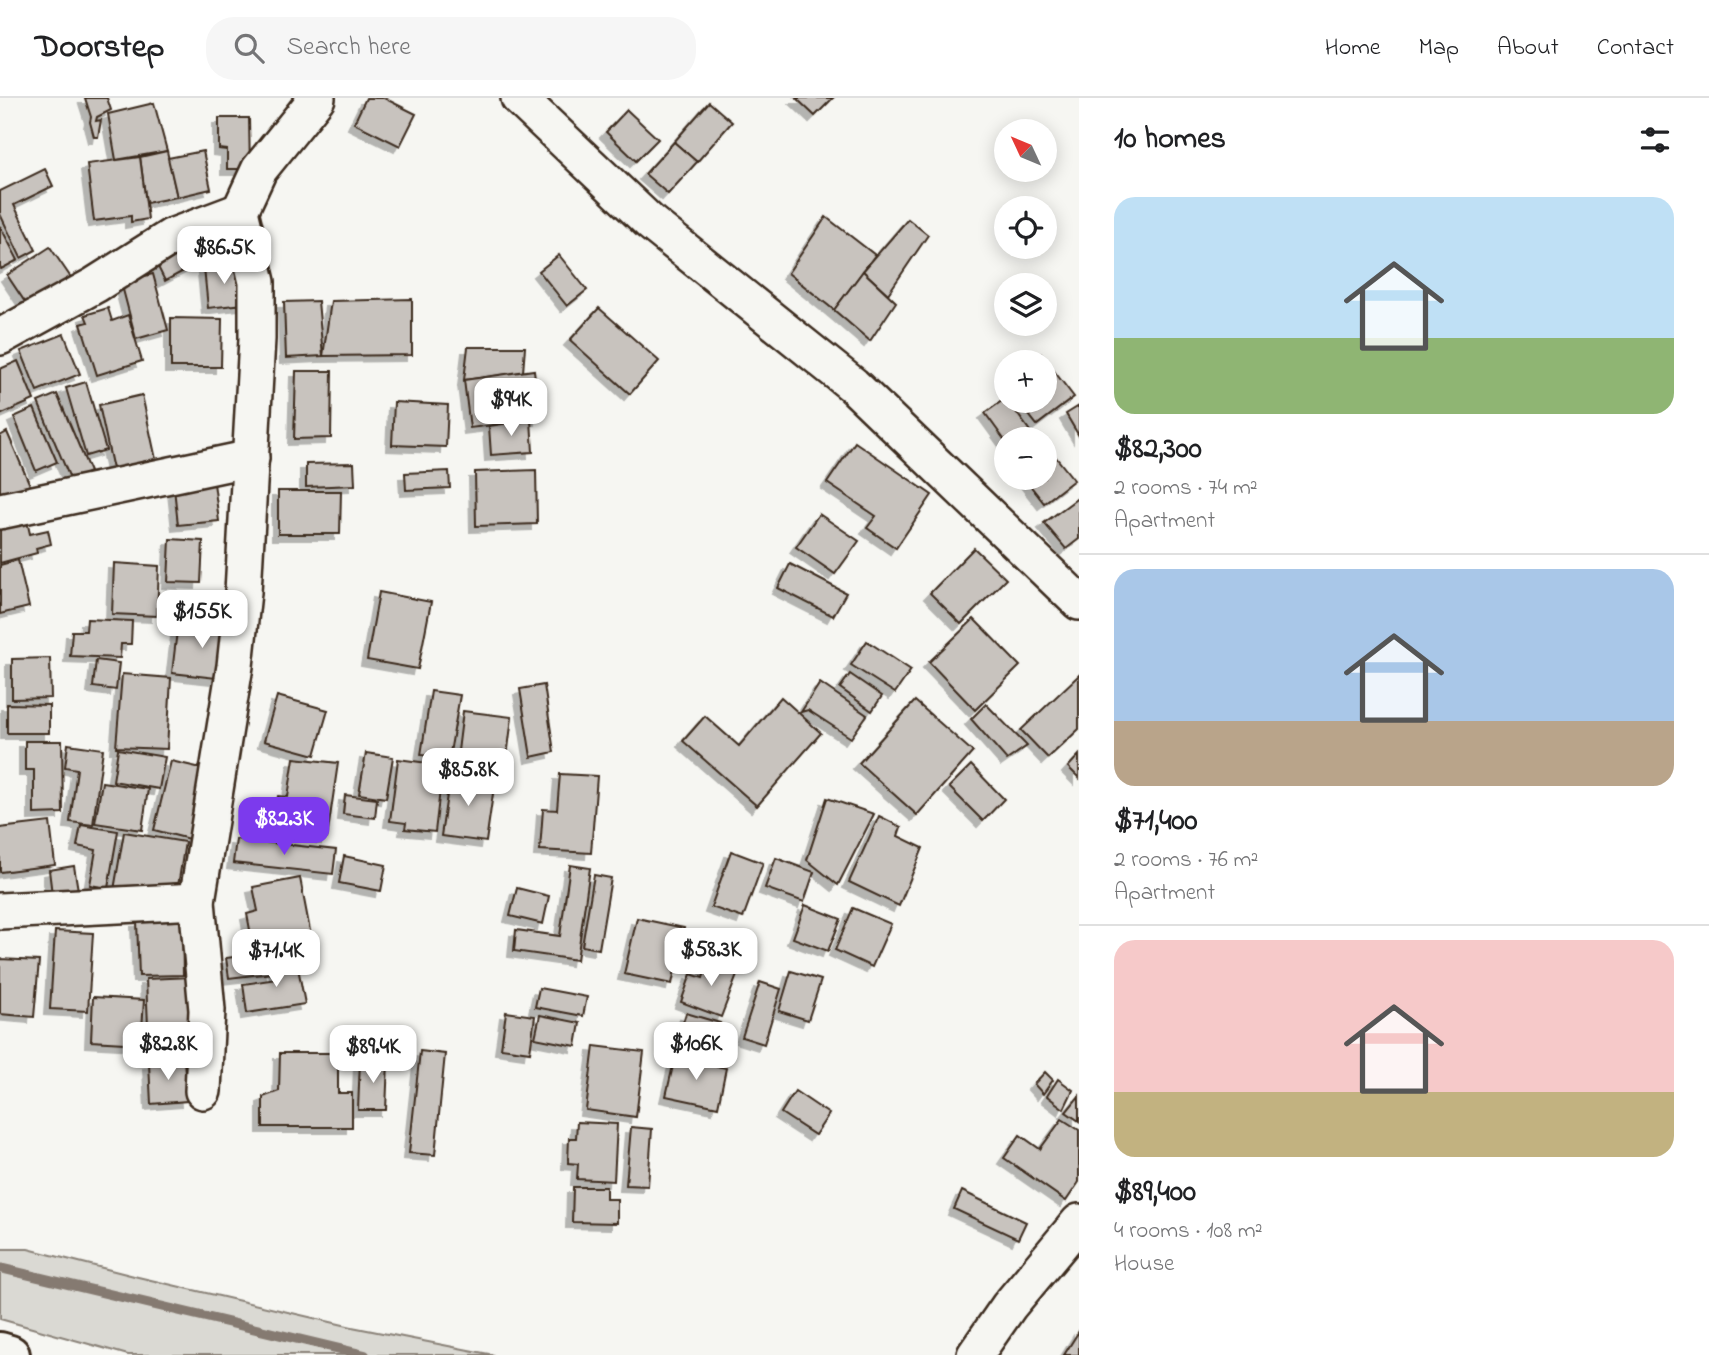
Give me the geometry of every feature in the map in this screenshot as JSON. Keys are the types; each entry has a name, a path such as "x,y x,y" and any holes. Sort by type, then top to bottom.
{"highway":[{"path":"0,1352 10,1355"}],"street":[{"path":"203,1091 207,1010 197,901 235,666 243,592 257,339 257,282 240,211 259,170 317,98"},
{"path":"519,98 651,223 853,385 1079,602"},
{"path":"0,337 95,285 171,237 240,211"},
{"path":"0,511 251,458"},
{"path":"0,911 197,901"},
{"path":"975,1355 1009,1306 1079,1222"}],"shaded area":[{"path":"0,1249 28,1249 352,1327 494,1355 128,1355 0,1319"}],"building":[{"path":"85,98 107,98 111,110 97,117 96,121 101,120 98,137 94,137"},
{"path":"366,98 384,98 416,114 400,146 354,123"},
{"path":"796,98 833,98 815,116"},
{"path":"709,102 732,122 697,162 674,142"},
{"path":"154,103 167,151 116,160 108,114"},
{"path":"627,110 658,139 636,161 606,132"},
{"path":"219,118 249,118 250,169 227,169 227,150 219,149"},
{"path":"674,142 697,162 668,194 645,174"},
{"path":"167,151 177,197 146,203 140,157"},
{"path":"203,151 211,189 177,197 168,158"},
{"path":"140,157 148,219 131,222 131,216 94,221 87,164"},
{"path":"45,169 53,186 14,205 36,250 21,258 0,214 0,191"},
{"path":"826,217 875,255 834,310 788,273"},
{"path":"908,219 928,235 888,294 863,271"},
{"path":"0,226 18,260 1,269 0,266"},
{"path":"198,239 208,258 165,281 155,261"},
{"path":"50,247 76,285 33,314 7,275"},
{"path":"559,255 587,290 567,306 539,271"},
{"path":"239,264 244,304 208,308 204,268"},
{"path":"863,271 896,302 870,341 834,310"},
{"path":"153,274 168,330 136,339 121,282"},
{"path":"412,299 412,355 323,356 331,301"},
{"path":"318,301 323,356 286,358 284,302"},
{"path":"108,308 112,321 128,315 142,361 97,375 81,324 88,322 85,315"},
{"path":"599,308 659,361 630,394 570,340"},
{"path":"171,318 222,319 221,367 171,367"},
{"path":"64,334 80,374 37,391 21,351"},
{"path":"468,347 525,347 523,372 464,380"},
{"path":"18,361 34,400 0,415 0,369"},
{"path":"534,370 540,419 470,428 464,380"},
{"path":"296,371 332,371 331,438 294,439"},
{"path":"1057,375 1074,397 1057,410"},
{"path":"86,382 106,450 86,456 66,388"},
{"path":"57,394 90,472 71,481 38,402"},
{"path":"142,395 157,464 114,474 99,405"},
{"path":"394,402 448,405 446,447 392,445"},
{"path":"1079,406 1079,436 1066,414"},
{"path":"994,407 994,413 1017,413 1027,427 995,427 985,413"},
{"path":"34,408 57,462 36,471 14,417"},
{"path":"1028,413 1053,413 1037,425"},
{"path":"531,420 533,452 491,455 489,426"},
{"path":"7,432 30,485 0,497 0,436"},
{"path":"855,442 932,495 896,548 867,528 876,516 827,483"},
{"path":"1057,459 1074,480 1044,503 1034,490 1057,490"},
{"path":"354,463 355,485 306,487 306,464"},
{"path":"536,470 537,524 476,526 475,472"},
{"path":"449,471 450,488 406,490 405,473"},
{"path":"214,483 219,521 178,525 174,488"},
{"path":"278,491 341,491 340,534 278,534"},
{"path":"1079,497 1079,539 1066,549 1044,523"},
{"path":"25,512 30,534 48,530 51,544 36,548 37,553 0,563 0,519"},
{"path":"819,514 859,541 835,574 796,547"},
{"path":"170,539 203,541 201,583 168,582"},
{"path":"974,548 1006,579 961,624 930,593"},
{"path":"18,560 29,607 0,614 0,565"},
{"path":"114,563 159,566 157,616 112,614"},
{"path":"790,564 846,593 833,616 778,588"},
{"path":"379,592 431,602 418,669 367,660"},
{"path":"87,619 132,621 131,644 121,644 120,658 70,656 72,631 86,631"},
{"path":"974,619 1020,666 975,710 929,662"},
{"path":"178,622 231,628 225,679 172,673"},
{"path":"867,641 911,670 895,693 851,665"},
{"path":"50,658 51,698 12,699 12,659"},
{"path":"96,660 119,663 116,690 93,687"},
{"path":"122,674 171,678 167,749 116,747"},
{"path":"850,674 882,696 872,711 840,688"},
{"path":"1079,675 1079,729 1048,758 1021,730"},
{"path":"820,683 867,715 851,738 808,710 801,712"},
{"path":"544,685 554,752 531,757 520,689"},
{"path":"431,691 460,695 449,759 421,755"},
{"path":"277,696 328,710 315,755 264,741"},
{"path":"781,697 821,733 757,806 683,741 705,716 739,746"},
{"path":"915,701 973,752 917,815 859,763"},
{"path":"7,704 49,705 49,733 7,733"},
{"path":"986,704 1027,746 1007,760 971,719"},
{"path":"463,711 512,717 506,765 457,759"},
{"path":"25,741 62,741 63,813 34,814 34,770 25,770"},
{"path":"68,744 103,749 93,825 70,822 77,769 65,767"},
{"path":"118,749 165,757 159,789 113,781"},
{"path":"366,753 393,757 386,798 359,794"},
{"path":"1079,755 1079,778 1068,767"},
{"path":"294,758 338,763 327,838 283,831 285,818 274,815 278,796 288,797"},
{"path":"398,759 443,765 435,832 405,829 406,823 390,821"},
{"path":"171,761 210,770 193,840 154,830"},
{"path":"971,765 1004,799 983,821 949,787"},
{"path":"450,774 495,780 486,842 441,836"},
{"path":"560,774 597,776 591,853 540,850 543,809 557,810"},
{"path":"102,782 148,789 142,830 95,823"},
{"path":"345,795 377,799 375,818 343,814"},
{"path":"827,798 874,814 838,885 807,860"},
{"path":"879,816 901,827 898,836 923,848 899,906 849,882"},
{"path":"50,822 55,865 0,872 0,828"},
{"path":"81,825 118,831 108,888 90,885 96,850 77,846"},
{"path":"124,832 185,842 176,899 114,890"},
{"path":"236,839 336,850 333,874 233,863"},
{"path":"731,851 763,863 743,918 711,907"},
{"path":"344,856 386,865 381,891 339,883"},
{"path":"776,858 814,872 804,902 765,888"},
{"path":"570,865 590,868 577,960 514,951 516,930 560,936"},
{"path":"74,866 78,890 52,894 49,870"},
{"path":"594,875 611,878 599,949 582,946"},
{"path":"300,878 312,941 265,950 262,933 251,935 247,914 258,911 253,887"},
{"path":"517,888 549,896 543,924 510,916"},
{"path":"805,905 841,919 828,951 793,938"},
{"path":"853,908 891,924 872,967 835,950"},
{"path":"637,918 684,928 672,984 624,974"},
{"path":"182,919 183,975 139,976 137,921"},
{"path":"55,931 93,933 88,1011 50,1009"},
{"path":"270,952 272,973 229,978 226,958"},
{"path":"296,957 305,1004 247,1013 243,984 277,979 274,961"},
{"path":"0,959 39,961 34,1017 0,1014"},
{"path":"709,959 739,970 721,1017 681,1002 691,974 703,978"},
{"path":"791,971 821,980 808,1020 779,1011"},
{"path":"193,977 196,1048 149,1050 146,979"},
{"path":"760,982 781,989 764,1044 742,1037"},
{"path":"539,988 587,997 583,1016 535,1007"},
{"path":"93,997 144,1000 141,1044 91,1041"},
{"path":"506,1012 535,1016 530,1052 501,1048"},
{"path":"686,1013 720,1023 714,1042 680,1032"},
{"path":"540,1015 580,1023 576,1046 535,1038"},
{"path":"594,1046 644,1052 636,1117 586,1110"},
{"path":"420,1051 445,1054 435,1155 409,1153"},
{"path":"280,1053 338,1053 338,1093 352,1093 352,1127 263,1127 263,1097 279,1091"},
{"path":"675,1057 726,1068 718,1107 666,1096"},
{"path":"184,1060 187,1101 151,1104 149,1063"},
{"path":"360,1060 388,1061 386,1110 358,1110"},
{"path":"1045,1072 1053,1080 1043,1094 1034,1084"},
{"path":"1058,1079 1073,1090 1064,1109 1047,1096"},
{"path":"795,1091 829,1114 815,1135 781,1113"},
{"path":"1079,1096 1079,1121 1066,1112"},
{"path":"1062,1119 1079,1130 1079,1182 1066,1201 1004,1158 1020,1135 1040,1149"},
{"path":"577,1122 617,1124 614,1181 577,1179 578,1164 568,1163 569,1138 576,1138"},
{"path":"631,1127 652,1129 648,1186 626,1185"},
{"path":"573,1187 606,1187 606,1199 617,1199 617,1223 572,1222"},
{"path":"962,1191 1026,1222 1018,1239 954,1209"},
{"path":"1079,1331 1079,1355 1064,1355"}],"waterway":[{"path":"0,1268 365,1355"}]}
